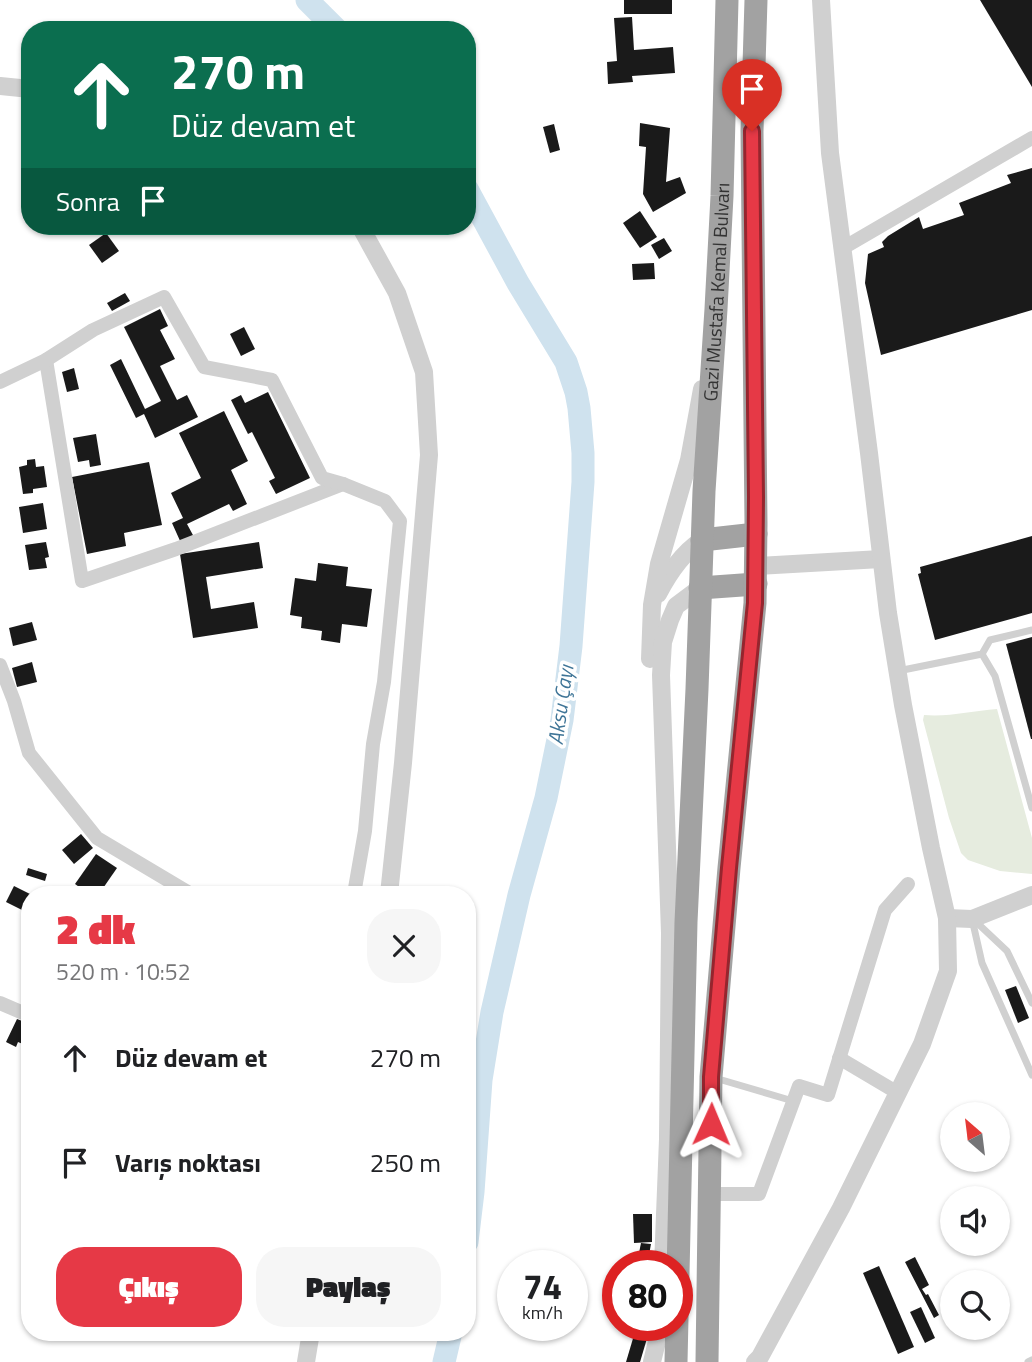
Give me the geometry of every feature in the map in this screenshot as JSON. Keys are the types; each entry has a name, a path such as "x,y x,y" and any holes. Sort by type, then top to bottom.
{"highway":[{"name":"Gazi Mustafa Kemal Bulvarı","path":"676,1362 686,922 702,540 722,196 727,0"},
{"name":"Gazi Mustafa Kemal Bulvarı","path":"707,1362 711,1077 756,584 752,131 757,0"},
{"path":"702,540 756,529"},
{"path":"700,588 756,584"}],"street":[{"path":"755,1362 841,1208 898,1093 922,1044 948,971 947,918 928,835 888,613 831,153 821,0"},
{"path":"0,86 21,88"},
{"path":"843,248 1032,138"},
{"path":"365,235 397,293 424,372 429,455 390,886"},
{"path":"0,382 46,360 93,330 164,297 204,367 272,380 321,478 385,501 400,521 384,682 373,744 365,831 355,886"},
{"path":"668,902 649,674 652,605 659,564 689,460 716,309"},
{"path":"46,360 82,581 177,549 343,484"},
{"path":"652,605 668,575 694,545 702,540"},
{"path":"756,584 881,559"},
{"path":"664,1250 670,947 661,675 663,642 677,606 700,588"},
{"path":"0,667 14,701 29,753 97,838 178,886"},
{"path":"709,1194 759,1194 799,1086 828,1095 885,910 908,884"},
{"path":"947,918 972,919 1032,895"},
{"path":"0,1003 21,1012"},
{"path":"839,1058 898,1093"},
{"path":"306,1362 309,1341"},
{"path":"652,1362 657,1341"}],"lane":[{"path":"897,671 982,654 990,640 1032,629"},
{"path":"982,654 995,676 1032,808"},
{"path":"972,919 1007,951 1029,990 1032,1003"},
{"path":"972,919 982,963 1032,1075"},
{"path":"711,1077 793,1101"}],"shaded area":[{"path":"997,709 1032,838 1032,874 1000,871 968,860 961,853 923,720 924,715 951,715"}],"building":[{"path":"624,0 672,0 672,14 624,14"},
{"path":"980,0 1032,0 1032,87"},
{"path":"632,17 634,50 673,47 675,73 632,76 633,82 608,84 607,62 617,61 614,18"},
{"path":"640,123 670,128 666,182 680,177 686,193 653,212 643,194 646,147 639,146"},
{"path":"554,124 560,150 550,153 543,127"},
{"path":"1032,168 1032,310 881,355 865,283 868,254 884,247 882,242 888,236 919,217 923,229 964,215 959,203 1011,183 1007,175"},
{"path":"640,211 657,237 640,248 623,223"},
{"path":"107,235 119,251 102,263 89,245"},
{"path":"664,238 672,251 659,259 651,245"},
{"path":"654,263 655,279 633,280 632,264"},
{"path":"125,293 130,301 112,311 107,303"},
{"path":"160,309 168,326 160,330 175,359 160,366 177,400 187,395 198,417 155,438 144,414 136,418 110,365 121,359 145,409 161,401 124,327"},
{"path":"244,327 255,349 241,356 230,334"},
{"path":"74,368 79,389 67,392 62,372"},
{"path":"268,392 310,478 276,494 269,481 275,478 252,432 248,434 231,400 241,395 245,403"},
{"path":"224,411 248,461 231,470 247,504 233,511 229,504 187,524 194,537 181,543 172,523 183,518 171,493 201,478 179,433"},
{"path":"96,434 101,465 90,467 89,460 78,462 73,438"},
{"path":"35,459 36,467 44,466 47,487 23,494 19,467 27,465 27,460"},
{"path":"149,462 162,525 124,533 126,546 87,554 72,477"},
{"path":"43,503 47,529 23,533 19,507"},
{"path":"1032,536 1032,613 935,640 918,574 921,573 920,567"},
{"path":"46,542 49,557 45,558 47,568 29,570 25,545"},
{"path":"259,542 263,568 206,577 211,609 254,602 258,628 193,638 180,554"},
{"path":"318,563 348,567 346,586 372,589 367,627 342,624 340,643 321,640 322,631 301,628 302,617 290,615 295,578 316,581"},
{"path":"32,622 37,640 13,646 9,628"},
{"path":"1032,637 1032,739 1031,739 1006,644"},
{"path":"32,662 37,682 17,687 12,668"},
{"path":"81,834 93,848 74,864 62,850"},
{"path":"96,854 117,868 105,886 75,884"},
{"path":"28,868 47,874 45,881 26,875"},
{"path":"14,886 21,890 21,910 6,902"},
{"path":"1016,986 1029,1018 1018,1023 1005,990"},
{"path":"17,1019 21,1021 21,1043 18,1042 16,1047 6,1042"},
{"path":"633,1214 652,1214 652,1242 634,1243"},
{"path":"641,1243 651,1244 650,1250 640,1250"},
{"path":"915,1257 929,1285 922,1289 928,1294 939,1315 934,1318 905,1262"},
{"path":"879,1266 914,1347 898,1354 863,1273"},
{"path":"921,1307 935,1338 925,1343 910,1312"},
{"path":"632,1341 646,1341 640,1362 626,1362"}],"waterway":[{"name":"Aksu Çayı","path":"307,0 328,21"},
{"name":"Aksu Çayı","path":"476,206 518,283 566,362 579,408 583,453 571,646 562,720 546,798 519,895 492,1012 481,1080 476,1150"},
{"name":"Aksu Çayı","path":"444,1362 449,1341"}],"route":[{"path":"711,1124 711,1077 755,603 752,131"}]}
